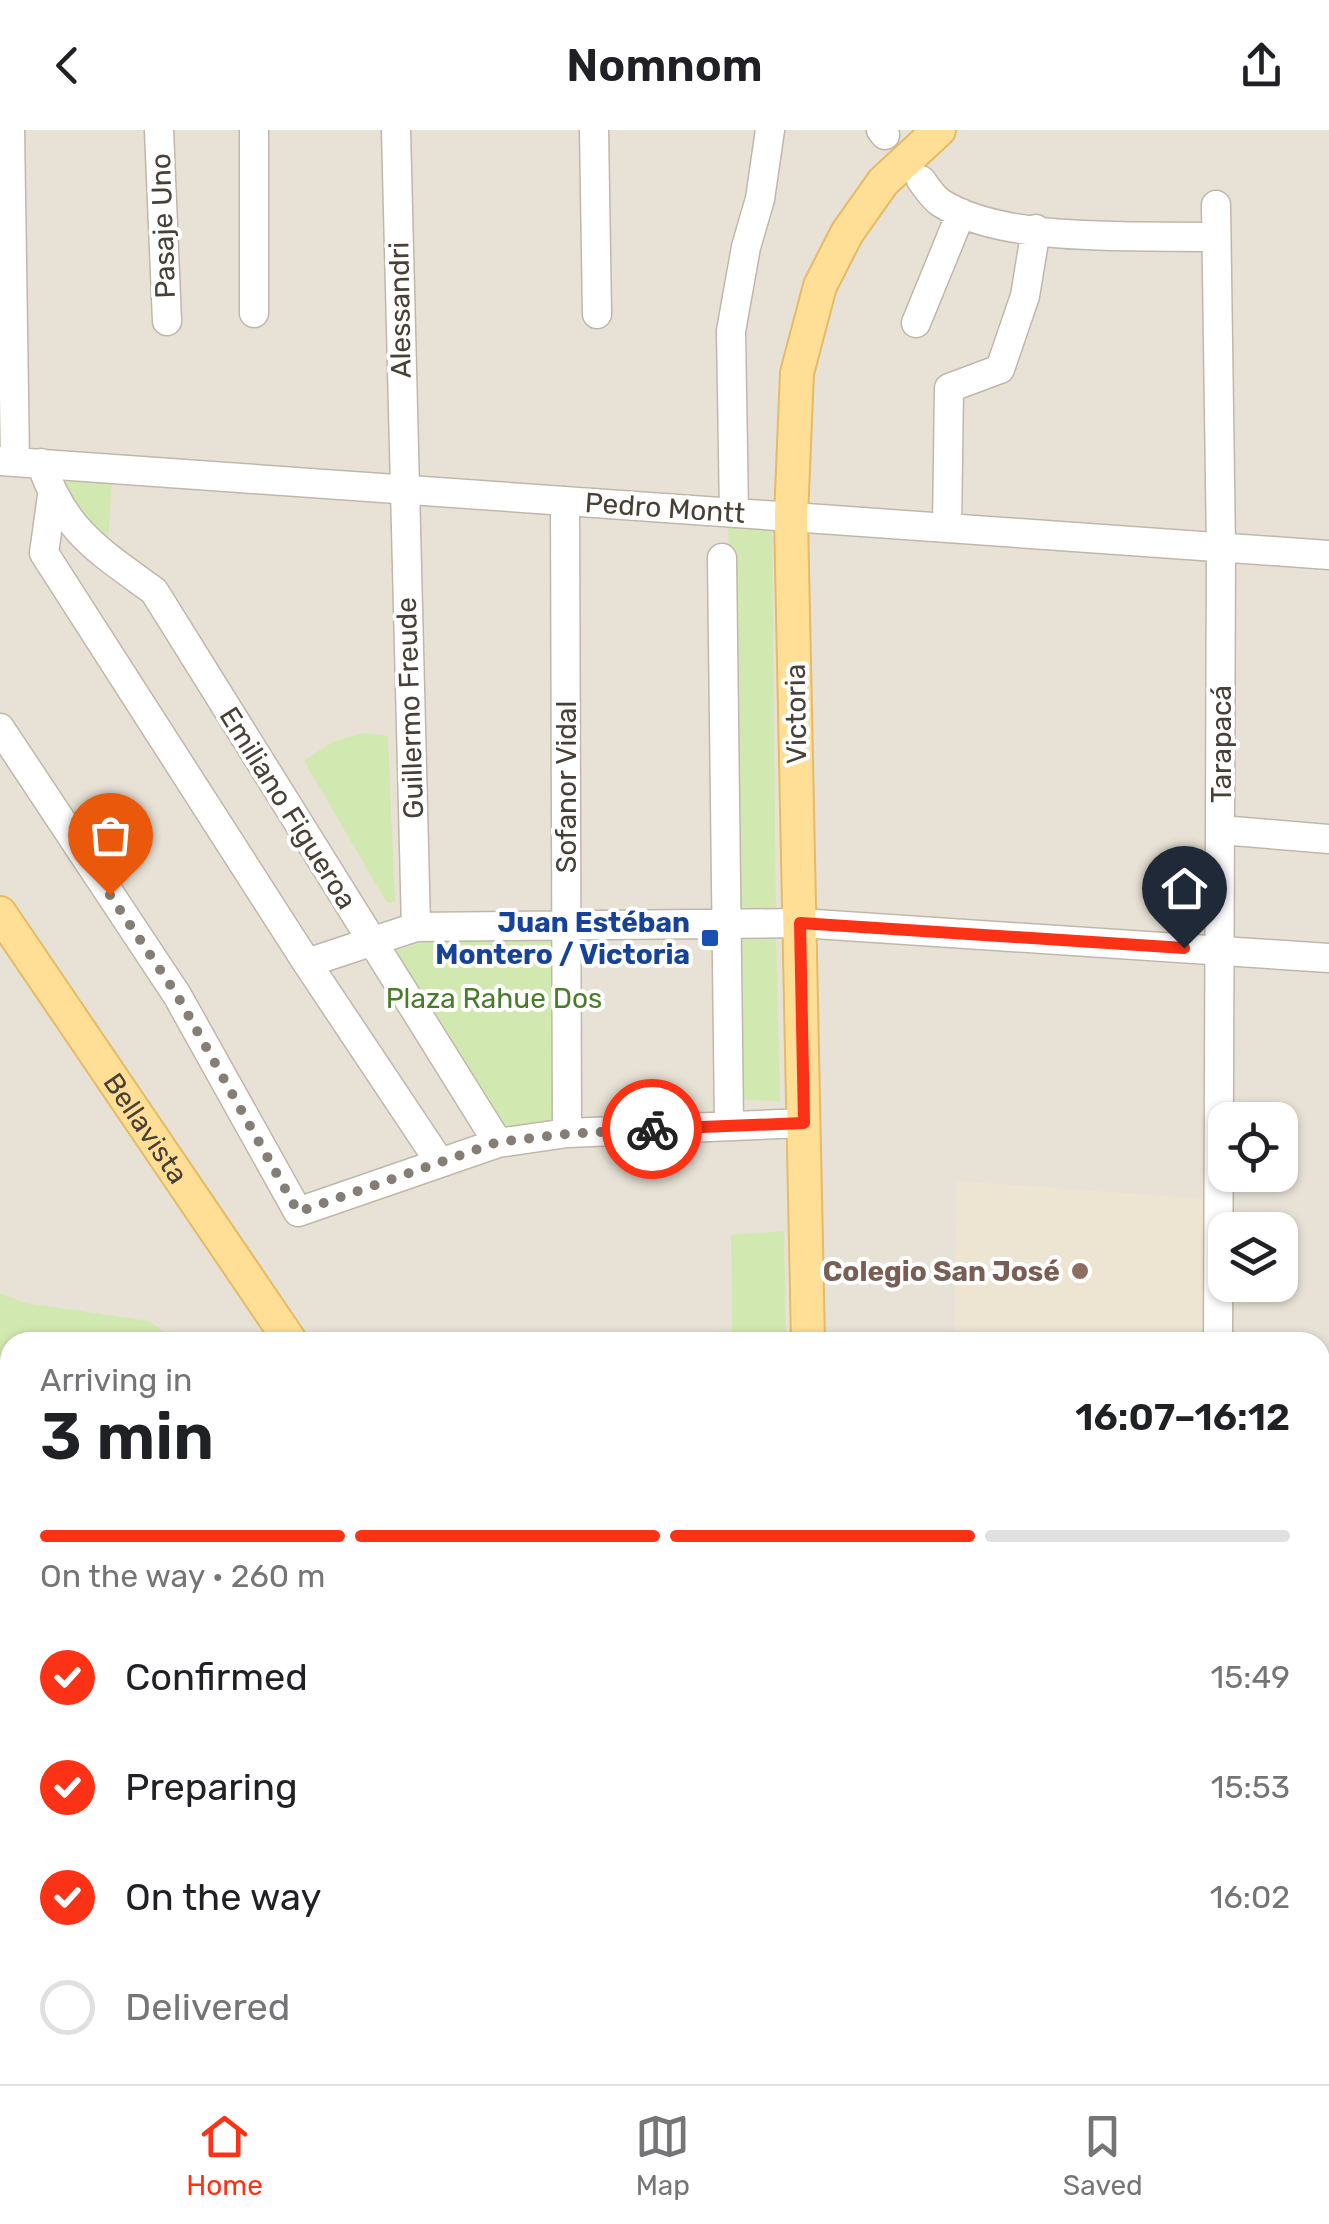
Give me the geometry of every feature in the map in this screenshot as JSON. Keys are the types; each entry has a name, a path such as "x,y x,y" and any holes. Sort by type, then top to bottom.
{"main road":[{"name":"Victoria","path":"808,1332 792,517 797,373 820,286 833,259 864,208 905,159 938,130"},
{"name":"Bellavista","path":"0,913 284,1332"}],"street":[{"name":"Emiliano Figueroa","path":"10,130 19,462 52,496 84,539 154,592 498,1142"},
{"name":"Pasaje Uno","path":"160,130 168,322"},
{"path":"254,130 254,312"},
{"name":"Alessandri","path":"396,130 403,489"},
{"path":"594,130 597,314"},
{"path":"734,513 731,331 746,247 760,200 770,130"},
{"path":"921,180 938,201 998,225 1216,237"},
{"name":"Tarapacá","path":"1216,205 1221,548 1218,1332"},
{"path":"916,324 960,213"},
{"path":"947,528 949,388 1000,369 1025,296 1036,230"},
{"name":"Pedro Montt","path":"19,462 1329,555"},
{"name":"Guillermo Freude","path":"403,489 416,927"},
{"name":"Emiliano Figueroa","path":"52,496 44,552 307,964 439,1161"},
{"name":"Sofanor Vidal","path":"565,501 567,1134"},
{"path":"722,558 729,1124"},
{"path":"0,728 177,995 298,1212 498,1142 567,1134 804,1123"},
{"path":"1221,830 1329,839"},
{"path":"307,964 416,927 726,923 800,923 1329,958"}],"shaded area":[{"path":"0,130 1329,130 1329,1332 0,1332"},
{"name":"Colegio San José","path":"957,1181 1206,1199 1204,1332 954,1332"}],"green space":[{"path":"62,482 112,482 108,544"},
{"path":"728,520 772,524 776,911 737,906"},
{"name":"Plaza Rahue Dos","path":"363,733 388,736 395,902 387,903 304,761 332,742"},
{"path":"776,934 780,1101 739,1100 736,936"},
{"name":"Plaza Rahue Dos","path":"553,936 560,1122 502,1129 395,951 431,939"},
{"path":"784,1231 786,1332 732,1332 731,1235"},
{"path":"0,1293 25,1303 149,1321 164,1332 0,1332"}],"way so far":[{"path":"110,895 177,995 298,1212 498,1142 652,1129"}],"place":[{"name":"Juan Estéban Montero / Victoria","path":"710,938"},
{"name":"Colegio San José","path":"1080,1271"}],"route":[{"path":"652,1129 804,1123 800,923 1184,948"}]}
